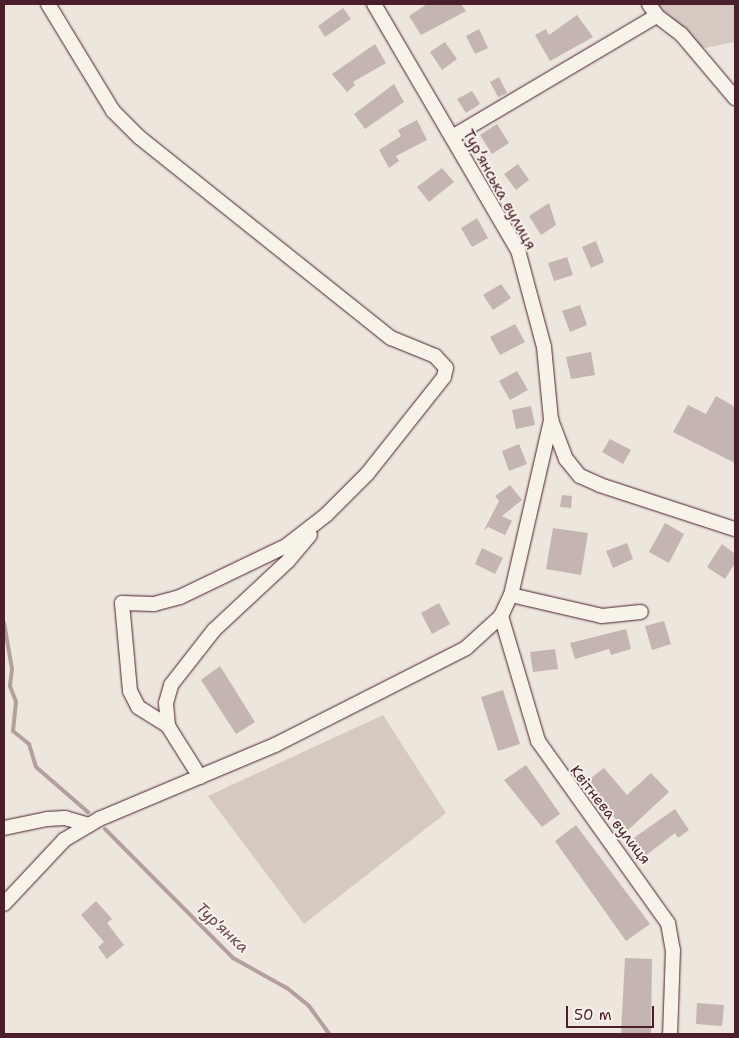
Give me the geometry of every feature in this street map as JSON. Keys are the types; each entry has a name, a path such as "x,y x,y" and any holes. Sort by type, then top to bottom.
{"street":[{"path":"48,4 113,111 139,137 391,338 435,356 446,368 444,377 367,474 326,515 288,561 214,630 185,666 168,693 168,726"},
{"name":"Турʼянська вулиця","path":"374,4 518,250 544,347 551,420 566,459 580,476 735,529"},
{"path":"649,4 657,16 681,34 735,98"},
{"path":"452,137 657,16"},
{"path":"4,904 64,840 89,825 275,745 466,648 501,616 511,595 551,420"},
{"path":"200,777 168,726 138,707 130,691 122,604 154,604 180,597 286,546 326,515"},
{"path":"511,595 602,616 641,612"},
{"name":"Квітнева вулиця","path":"501,616 538,741 668,923 673,950 670,1034"},
{"path":"4,828 47,818 89,825"}],"shaded area":[{"path":"651,4 735,4 735,42 699,49"},
{"path":"383,715 446,813 304,924 208,796"}],"building":[{"path":"427,4 461,4 466,11 421,35 409,16"},
{"path":"343,8 351,19 325,37 318,26"},
{"path":"577,15 593,37 550,61 535,35 546,29 549,35"},
{"path":"479,29 488,48 475,54 466,36"},
{"path":"445,42 457,59 442,70 430,52"},
{"path":"375,44 386,63 353,82 355,85 347,92 332,74"},
{"path":"499,77 507,93 498,97 490,82"},
{"path":"394,84 404,102 365,129 354,114"},
{"path":"472,91 480,104 466,113 457,99"},
{"path":"417,120 427,140 396,156 399,161 389,168 379,150 401,136 398,130"},
{"path":"497,124 509,143 492,154 480,135"},
{"path":"518,164 529,180 516,190 504,174"},
{"path":"442,168 454,182 429,202 417,187"},
{"path":"549,203 556,225 541,235 529,216"},
{"path":"477,218 488,238 472,247 461,228"},
{"path":"596,241 604,262 591,268 582,247"},
{"path":"567,257 573,275 554,281 548,263"},
{"path":"501,284 511,298 493,310 483,295"},
{"path":"580,305 587,325 570,332 562,311"},
{"path":"515,324 525,342 500,355 490,337"},
{"path":"591,352 595,375 571,379 566,357"},
{"path":"517,371 528,390 510,400 499,381"},
{"path":"716,396 735,407 735,463 673,432 688,405 706,414"},
{"path":"531,406 535,425 516,429 512,410"},
{"path":"610,439 631,450 623,464 602,452"},
{"path":"519,444 527,464 509,471 502,451"},
{"path":"510,485 522,500 502,516 512,521 505,535 488,527 484,530 499,501 495,496"},
{"path":"562,495 572,496 571,508 560,507"},
{"path":"665,523 684,534 669,563 649,552"},
{"path":"553,528 588,533 581,575 546,569"},
{"path":"627,543 633,559 613,568 606,551"},
{"path":"722,544 735,554 735,563 725,579 707,567"},
{"path":"482,548 503,558 495,574 475,564"},
{"path":"439,603 450,624 432,634 421,613"},
{"path":"664,621 671,644 652,650 645,626"},
{"path":"626,629 631,649 611,655 609,649 575,659 570,643"},
{"path":"555,649 558,669 533,672 530,652"},
{"path":"220,666 255,722 236,734 201,680"},
{"path":"503,690 520,744 498,751 481,697"},
{"path":"526,765 560,814 542,827 504,780"},
{"path":"604,768 627,795 651,773 669,792 626,832 586,782"},
{"path":"675,809 689,830 678,838 675,833 641,859 628,842"},
{"path":"576,825 650,924 626,941 555,841"},
{"path":"96,901 112,919 107,923 124,945 107,959 98,947 104,942 81,915"},
{"path":"625,958 652,959 651,1034 621,1034"},
{"path":"697,1003 724,1005 722,1026 696,1024"}],"waterway":[{"name":"Тур'янка","path":"4,623 12,669 10,686 16,702 13,731 29,744 36,767 88,812"},
{"name":"Тур'янка","path":"105,829 233,958 287,988 309,1006 329,1034"}]}
